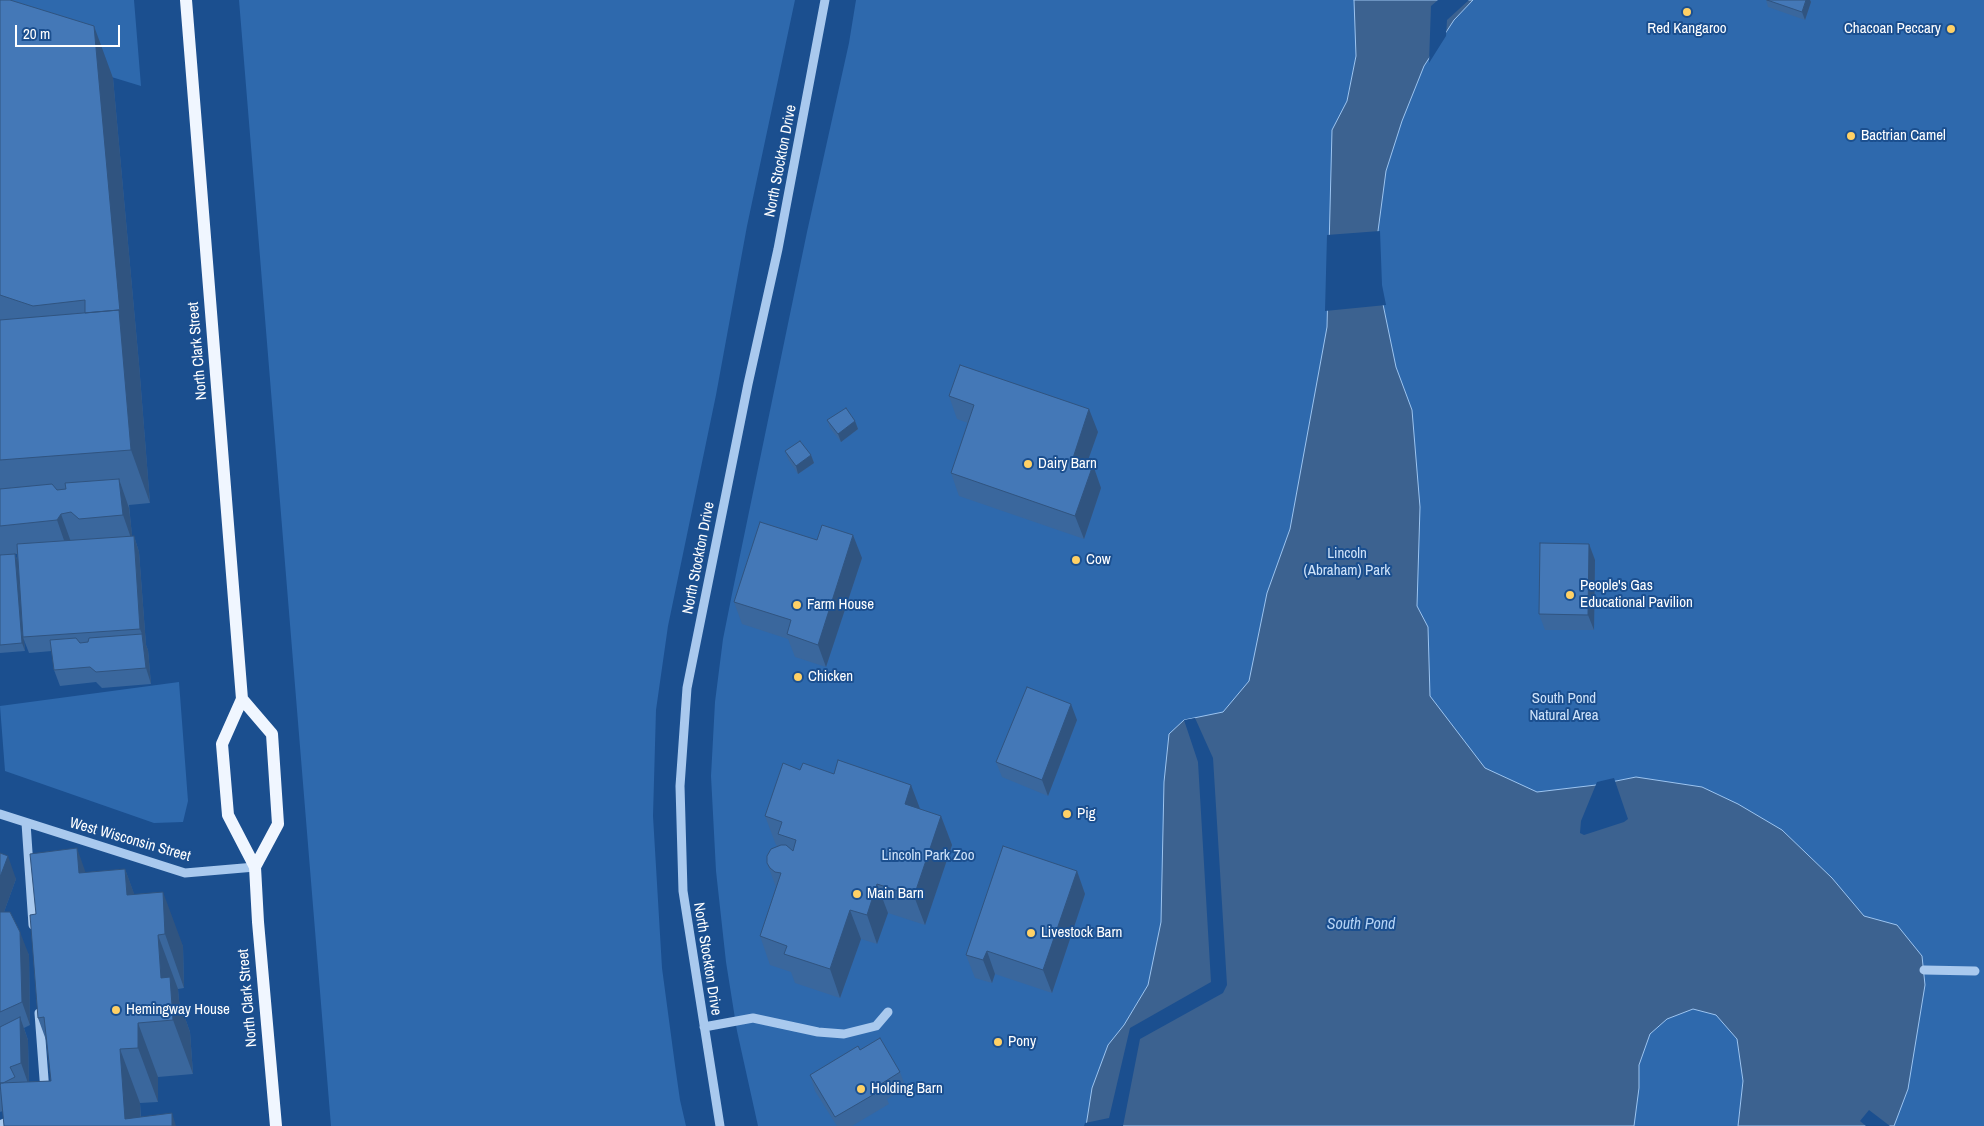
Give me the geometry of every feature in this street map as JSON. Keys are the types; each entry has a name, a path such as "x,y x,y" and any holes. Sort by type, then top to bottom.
{"main road":[{"name":"North Clark Street","path":"186,0 242,699 222,744 228,815 255,868 276,1126"},
{"path":"242,699 272,734 278,824 255,868"}],"street":[{"name":"North Stockton Drive","path":"720,1126 682,890 680,786 687,688 748,384 778,249 825,0"},
{"name":"West Wisconsin Street","path":"0,814 185,873 255,868"},
{"path":"26,823 34,936"},
{"path":"1924,970 1975,971"},
{"path":"39,1006 46,1106"},
{"path":"704,1027 753,1018 818,1032 844,1034 876,1026 888,1012"},
{"path":"0,1125 27,1113"}],"green space":[{"path":"0,0 134,0 141,86 0,43"},
{"path":"239,0 795,0 747,226 716,395 668,626 656,710 653,816 662,968 680,1100 686,1126 331,1126"},
{"name":"Lincoln (Abraham) Park","path":"856,0 1984,0 1984,1126 758,1126 737,1031 726,962 716,871 711,776 715,702 723,639 732,594 807,232 849,43"},
{"path":"179,682 188,801 183,822 154,823 5,771 0,706"}],"water":[{"name":"South Pond","path":"1354,0 1473,0 1454,20 1424,66 1402,121 1386,171 1378,231 1379,285 1396,367 1412,410 1420,507 1417,606 1428,627 1430,696 1485,768 1537,792 1596,785 1636,777 1702,787 1738,804 1782,830 1832,878 1864,916 1897,925 1922,956 1925,985 1908,1089 1894,1126 1738,1126 1743,1081 1737,1039 1716,1015 1693,1009 1667,1019 1650,1034 1639,1065 1639,1088 1634,1126 1086,1126 1092,1088 1108,1045 1124,1025 1148,985 1161,922 1164,782 1169,734 1184,720 1223,712 1249,681 1267,593 1290,529 1327,327 1332,130 1347,101 1356,56"}],"pier":[{"path":"1438,0 1469,0 1447,20 1446,36 1429,63 1431,6"},
{"path":"1380,231 1382,285 1386,305 1325,311 1327,235"},
{"path":"1195,718 1213,758 1227,985 1223,993 1140,1039 1123,1126 1084,1126 1085,1123 1109,1118 1130,1028 1211,982 1198,762 1184,720"},
{"path":"1614,778 1628,819 1584,835 1580,833 1581,821 1597,782"},
{"path":"1869,1110 1890,1126 1866,1126 1860,1121"}],"building":[{"path":"0,0 10,0 94,26 120,312 119,310 85,313 85,300 33,306 0,295"},
{"path":"1767,0 1806,0 1802,12"},
{"path":"119,310 131,450 0,460 0,320"},
{"name":"Dairy Barn","path":"960,365 1089,409 1073,458 1093,465 1075,516 951,473 974,405 949,396"},
{"path":"846,408 855,421 838,434 827,420"},
{"path":"800,441 811,455 796,466 785,451"},
{"path":"119,479 123,515 79,519 71,512 61,514 57,520 0,526 0,489 52,484 57,490 66,489 65,483"},
{"name":"Farm House","path":"760,522 817,540 822,525 853,535 818,645 787,634 791,620 734,602"},
{"path":"134,536 140,629 23,637 17,544"},
{"name":"People's Gas Educational Pavilion","path":"1540,543 1589,544 1588,615 1539,614"},
{"path":"15,554 22,643 0,645 0,555"},
{"path":"142,634 146,668 96,672 90,667 54,670 50,640 76,638 80,643 88,642 89,638"},
{"path":"1027,687 1071,704 1042,780 996,762"},
{"name":"Main Barn","path":"838,760 911,785 905,804 941,816 914,896 877,884 867,915 850,910 830,969 784,954 787,946 760,936 781,873 775,872 770,868 767,863 767,856 771,849 781,845 786,845 793,851 796,840 778,834 782,822 765,816 783,763 800,770 803,763 834,774"},
{"name":"Livestock Barn","path":"1003,846 1077,871 1043,970 987,951 983,960 966,955"},
{"name":"Hemingway House","path":"77,848 79,873 125,869 127,895 163,892 165,934 158,935 161,978 170,977 173,1020 138,1023 138,1048 120,1049 125,1119 172,1113 172,1126 4,1126 0,1083 51,1081 44,1017 38,1018 30,915 36,914 30,854"},
{"path":"0,853 8,856 0,877"},
{"path":"0,912 10,912 20,932 22,1002 0,1012"},
{"path":"20,1017 21,1063 10,1067 15,1077 0,1083 0,1027"},
{"name":"Holding Barn","path":"880,1038 900,1072 881,1084 883,1089 835,1117 810,1075 858,1046 860,1050"}],"place":[{"name":"Red Kangaroo","path":"1687,12"},
{"name":"Chacoan Peccary","path":"1951,29"},
{"name":"Bactrian Camel","path":"1851,136"},
{"name":"Dairy Barn","path":"1028,464"},
{"name":"Cow","path":"1076,560"},
{"name":"People's Gas Educational Pavilion","path":"1570,595"},
{"name":"Farm House","path":"797,605"},
{"name":"Chicken","path":"798,677"},
{"name":"Pig","path":"1067,814"},
{"name":"Main Barn","path":"857,894"},
{"name":"Livestock Barn","path":"1031,933"},
{"name":"Hemingway House","path":"116,1010"},
{"name":"Pony","path":"998,1042"},
{"name":"Holding Barn","path":"861,1089"}],"park label":[{"name":"South Pond Natural Area","path":"1564,708"},
{"name":"Lincoln Park Zoo","path":"928,856"}]}
